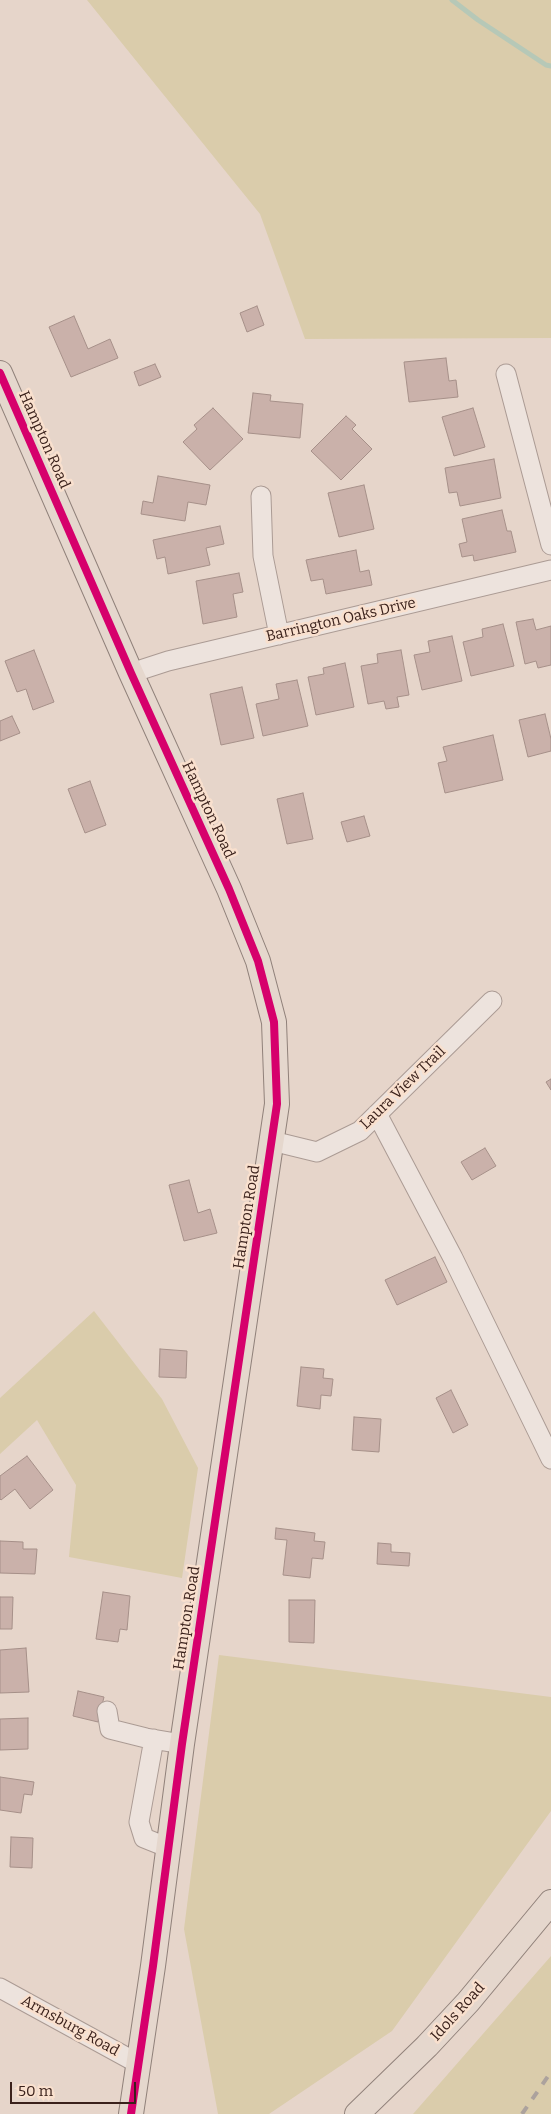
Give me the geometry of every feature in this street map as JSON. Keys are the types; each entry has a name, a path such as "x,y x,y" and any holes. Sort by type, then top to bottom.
{"main road":[{"name":"Hampton Road","path":"1,377 131,673 229,888 258,961 274,1022 277,1104 182,1744 131,2114"},
{"name":"Idols Road","path":"357,2114 427,2046 468,2002 551,1902"}],"street":[{"path":"506,374 551,544"},
{"path":"261,496 263,556 279,635"},
{"name":"Barrington Oaks Drive","path":"131,673 168,661 551,570"},
{"name":"Laura View Trail","path":"272,1141 317,1152 360,1131 492,1000"},
{"path":"377,1114 453,1258 551,1459"},
{"path":"107,1711 110,1729 182,1744"},
{"path":"154,1739 139,1822 144,1838 168,1848"},
{"name":"Armsburg Road","path":"0,1988 139,2064"}],"shaded area":[{"path":"87,0 551,0 551,338 305,339 260,214"},
{"path":"94,1311 162,1399 198,1468 182,1578 69,1557 76,1485 37,1420 0,1454 0,1398"},
{"path":"219,1655 551,1697 551,1811 392,2031 269,2114 218,2114 184,1929"},
{"path":"551,1956 551,2114 413,2114"}],"building":[{"path":"257,306 264,325 247,332 240,313"},
{"path":"74,316 88,349 110,339 118,358 71,377 49,327"},
{"path":"446,358 449,381 456,380 458,397 409,402 404,362"},
{"path":"155,364 161,377 139,386 134,372"},
{"path":"253,393 271,395 270,401 303,404 300,438 248,433"},
{"path":"213,408 243,439 210,470 183,442 197,429 194,425"},
{"path":"473,408 485,447 454,456 442,417"},
{"path":"346,416 356,425 352,429 372,449 341,480 311,451"},
{"path":"494,459 501,498 460,506 457,492 449,493 445,468"},
{"path":"158,476 210,485 206,505 188,502 185,521 141,514 143,501 153,503"},
{"path":"364,485 374,529 339,537 328,493"},
{"path":"502,510 507,531 511,531 516,552 474,561 473,555 462,557 459,544 467,542 462,519"},
{"path":"220,526 224,544 206,548 210,565 168,574 165,557 157,559 153,540"},
{"path":"356,550 360,572 369,570 372,585 326,594 323,579 311,581 306,560"},
{"path":"239,573 243,592 233,594 237,617 203,624 196,581"},
{"path":"533,619 536,630 551,626 551,665 538,668 536,661 525,664 516,622"},
{"path":"503,624 514,666 471,676 463,642 483,637 482,629"},
{"path":"452,636 462,681 422,690 414,655 430,652 428,641"},
{"path":"34,650 54,702 33,710 26,689 17,692 5,661"},
{"path":"401,650 409,695 397,697 399,707 386,709 384,701 368,704 361,666 378,663 377,654"},
{"path":"345,663 354,707 316,715 308,677 324,674 323,668"},
{"path":"297,680 308,726 263,736 256,704 279,699 276,684"},
{"path":"242,687 254,738 221,745 210,694"},
{"path":"545,714 551,739 551,751 528,757 519,720"},
{"path":"12,716 20,733 0,741 0,721"},
{"path":"493,735 503,780 445,793 438,763 447,761 443,747"},
{"path":"90,781 106,825 85,833 68,789"},
{"path":"303,793 313,839 287,844 277,799"},
{"path":"364,816 370,836 347,842 341,822"},
{"path":"551,1079 551,1090 546,1082"},
{"path":"485,1148 496,1166 472,1180 461,1162"},
{"path":"189,1180 198,1213 210,1209 217,1233 184,1241 169,1185"},
{"path":"435,1257 447,1282 397,1305 385,1280"},
{"path":"160,1349 187,1351 186,1378 159,1377"},
{"path":"301,1367 324,1369 323,1378 333,1379 331,1396 321,1395 320,1409 297,1406"},
{"path":"451,1390 468,1425 453,1433 436,1398"},
{"path":"354,1417 381,1419 379,1452 352,1450"},
{"path":"27,1456 53,1490 30,1509 15,1489 0,1499 0,1476"},
{"path":"276,1528 315,1533 314,1541 325,1542 323,1559 312,1558 310,1578 283,1575 287,1540 275,1539"},
{"path":"0,1541 23,1542 23,1549 37,1549 35,1574 0,1573"},
{"path":"378,1543 391,1544 391,1552 410,1553 409,1566 377,1564"},
{"path":"103,1592 130,1596 127,1630 120,1629 118,1642 96,1639"},
{"path":"0,1597 13,1597 12,1629 0,1629"},
{"path":"289,1600 315,1600 314,1643 289,1642"},
{"path":"26,1648 29,1692 0,1693 0,1650"},
{"path":"78,1691 104,1697 98,1722 73,1716"},
{"path":"28,1718 28,1749 0,1750 0,1719"},
{"path":"0,1777 34,1782 32,1795 24,1794 21,1813 0,1810"},
{"path":"11,1837 33,1838 32,1868 10,1867"}],"waterway":[{"path":"452,0 478,20 546,65 551,66"}],"railway":[{"path":"522,2114 551,2072"}],"cycle path":[{"path":"0,373 131,673 229,889 258,961 274,1022 277,1104 182,1744 153,1966 131,2114"}]}
